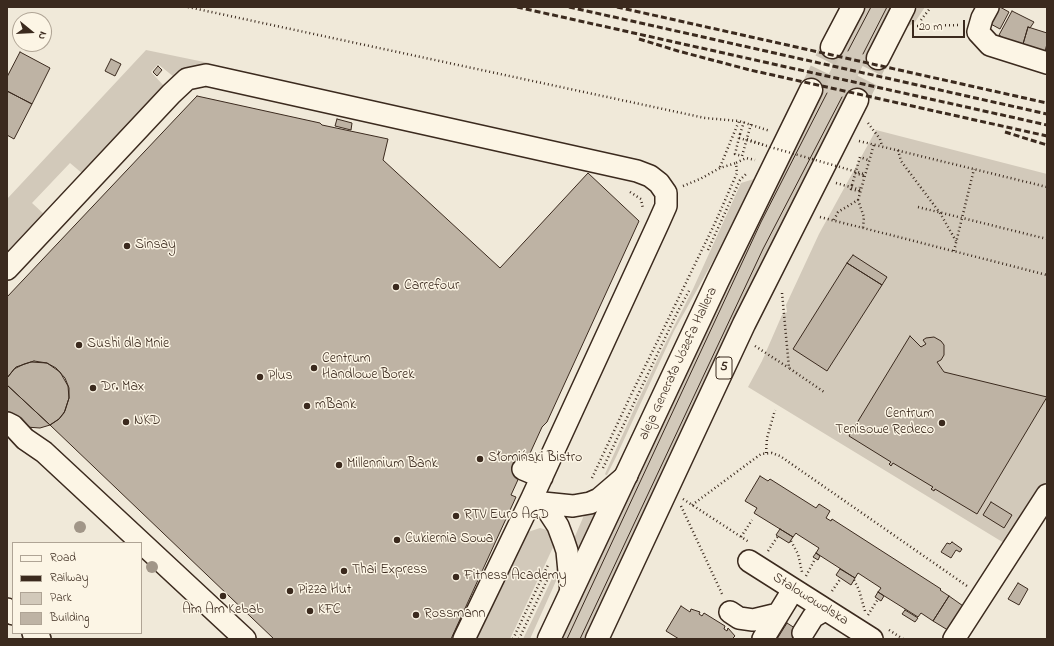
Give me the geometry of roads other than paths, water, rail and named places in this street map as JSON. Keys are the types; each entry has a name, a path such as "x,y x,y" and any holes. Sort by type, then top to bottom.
{"main road":[{"path":"832,47 853,7"},
{"path":"878,58 904,7"},
{"name":"aleja Generała Józefa Hallera","path":"549,639 628,474 731,252 811,90"},
{"name":"5","path":"601,637 742,329 860,109"}],"street":[{"path":"984,16 978,32 990,45 1047,63"},
{"path":"7,269 171,94 187,80 206,75 630,170 650,176 659,183 666,193 666,206 542,477 538,500 464,639"},
{"path":"7,423 13,426 25,439 44,452 141,542"},
{"path":"523,469 542,477"},
{"path":"538,500 573,506 590,503 599,499 628,474"},
{"path":"954,639 1047,495"},
{"path":"538,500 558,526 564,542 567,551 571,592"},
{"path":"142,543 245,639"},
{"name":"Stalowowolska","path":"758,557 800,581 828,601 872,639"},
{"path":"762,639 800,581"},
{"path":"803,633 813,618 828,601"},
{"path":"730,612 738,618 753,620 778,614"}],"tunnel":[{"path":"811,90 832,47"},
{"path":"857,100 878,58"}],"tram line":[{"path":"848,51 871,7"},
{"path":"863,54 887,7"},
{"path":"567,639 761,222 827,93"},
{"path":"580,639 763,249 842,97"}],"railway":[{"path":"517,7 1047,125"},
{"path":"569,7 1047,114"},
{"path":"617,7 1047,103"},
{"path":"639,39 750,70 1047,136"},
{"path":"1005,132 1047,145"}],"place":[{"name":"Sinsay","path":"127,246"},
{"name":"Carrefour","path":"396,287"},
{"name":"Sushi dla Mnie","path":"79,345"},
{"name":"Centrum Handlowe Borek","path":"314,368"},
{"name":"Plus","path":"260,377"},
{"name":"Dr. Max","path":"93,388"},
{"name":"mBank","path":"307,406"},
{"name":"NKD","path":"126,422"},
{"name":"Centrum Tenisowe Redeco","path":"942,423"},
{"name":"Słomiński Bistro","path":"480,459"},
{"name":"Millennium Bank","path":"339,465"},
{"name":"RTV Euro AGD","path":"456,516"},
{"name":"Cukiernia Sowa","path":"397,540"},
{"name":"Thai Express","path":"344,571"},
{"name":"Fitness Academy","path":"456,577"},
{"name":"Pizza Hut","path":"290,591"},
{"name":"Am Am Kebab","path":"223,596"},
{"name":"KFC","path":"310,611"},
{"name":"Rossmann","path":"416,615"}]}
